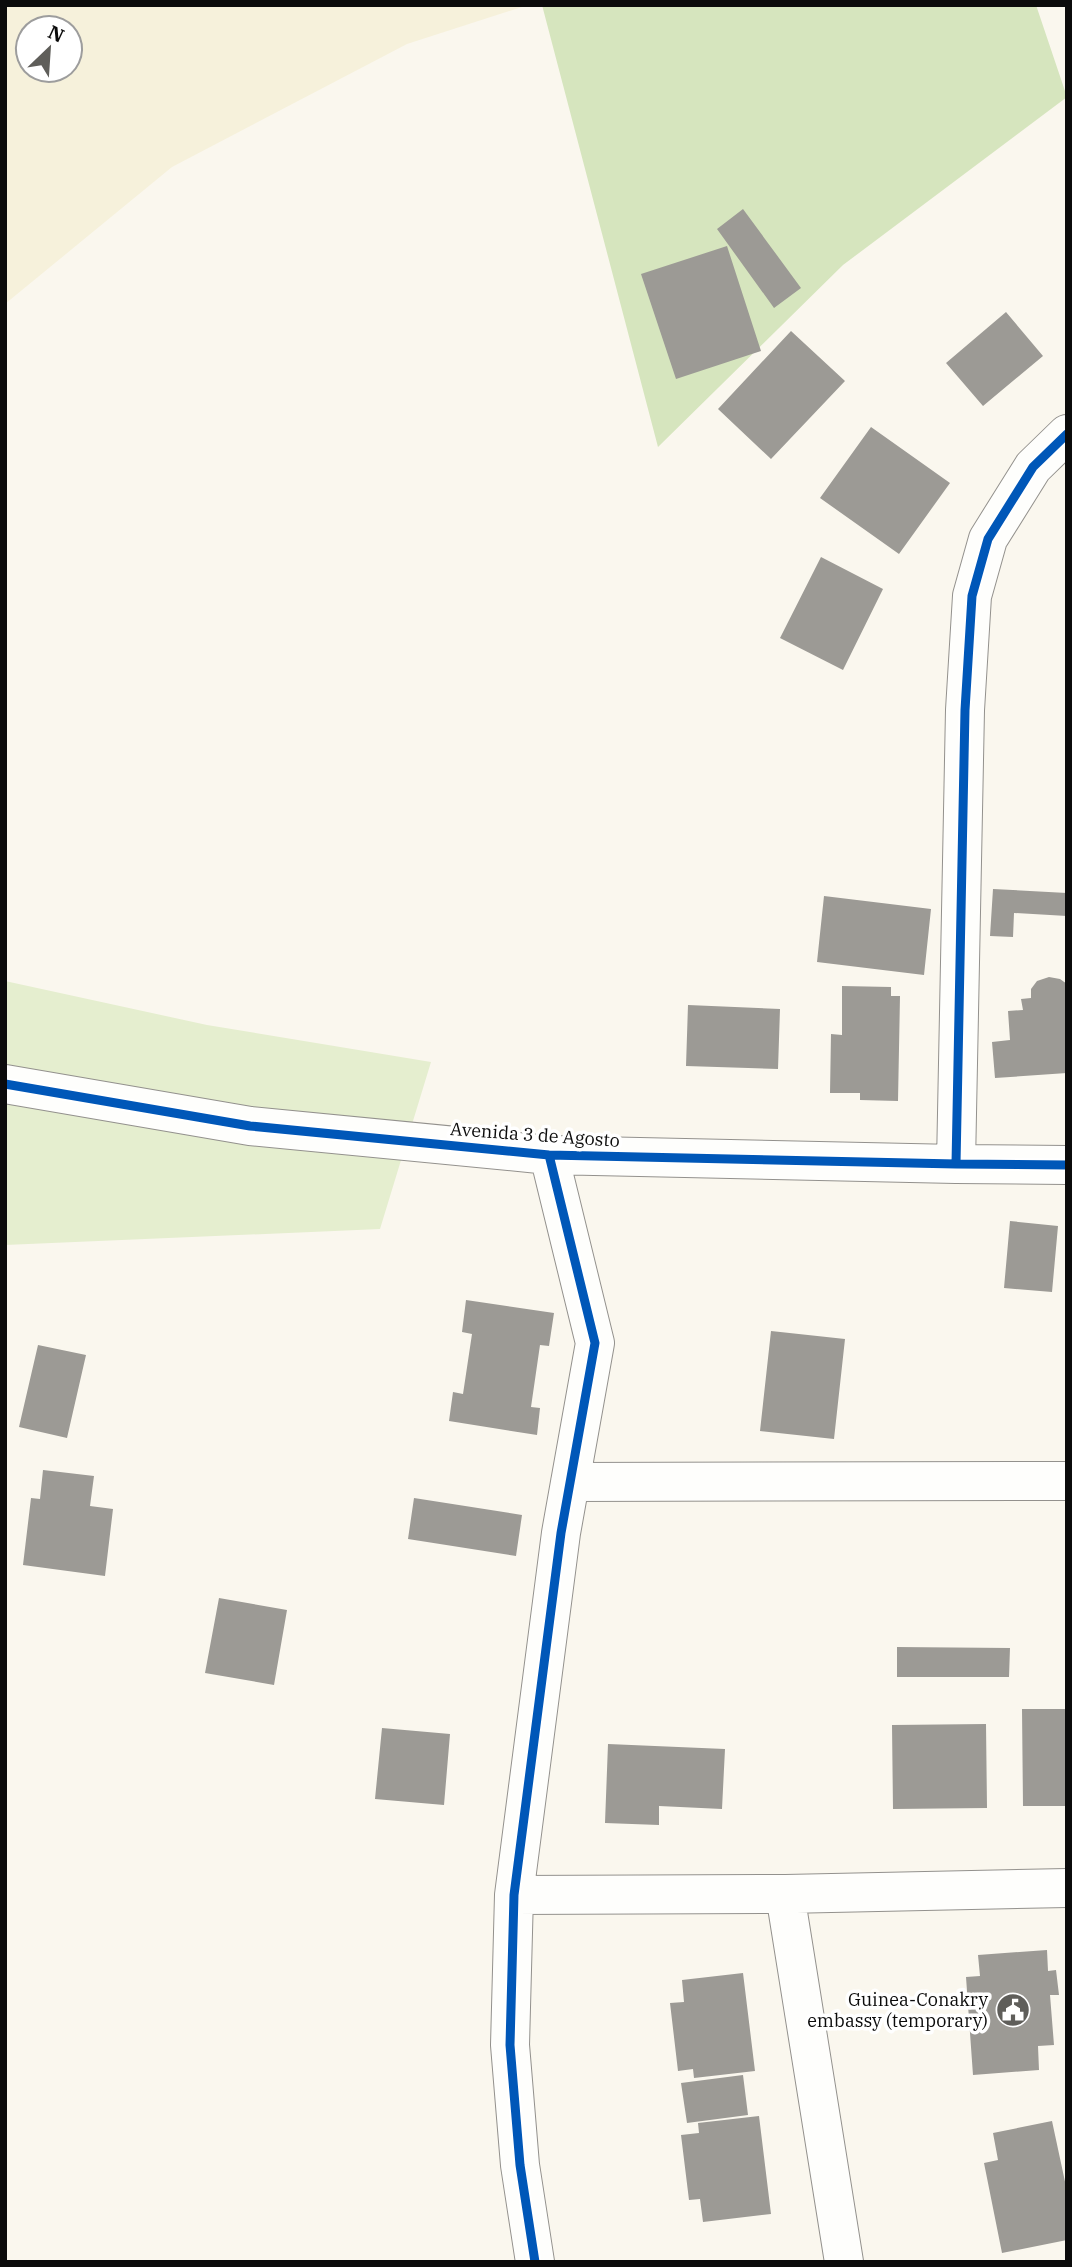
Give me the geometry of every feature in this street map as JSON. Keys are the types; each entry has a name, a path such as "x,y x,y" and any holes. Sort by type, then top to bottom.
{"street":[{"path":"956,1164 965,710 972,596 988,539 1032,467 1067,434"},
{"name":"Avenida 3 de Agosto","path":"5,1084 250,1126 549,1155 1067,1165"},
{"path":"535,2262 520,2165 510,2045 514,1895 561,1533 595,1343 549,1155"},
{"path":"570,1482 1067,1481"},
{"path":"514,1895 785,1894 1067,1888"},
{"path":"785,1894 844,2262"}],"shaded area":[{"path":"5,5 528,5 407,44 172,167 5,304"}],"green space":[{"path":"542,5 1036,5 1067,97 843,265 658,447"},
{"path":"5,981 207,1025 431,1062 380,1229 5,1245"}],"building":[{"path":"743,209 801,288 774,308 717,229"},
{"path":"727,246 761,351 676,379 641,274"},
{"path":"1006,312 1043,356 983,406 946,363"},
{"path":"791,331 845,381 771,459 718,409"},
{"path":"871,427 950,483 899,554 820,498"},
{"path":"821,557 883,589 843,670 780,638"},
{"path":"993,889 1067,893 1067,916 1014,913 1013,937 990,936"},
{"path":"824,896 931,909 924,975 817,962"},
{"path":"1049,977 1060,979 1067,984 1067,1073 995,1078 992,1042 1010,1040 1008,1011 1023,1010 1021,999 1031,998 1031,989 1037,981"},
{"path":"842,986 891,987 891,996 900,996 898,1101 860,1100 860,1093 830,1093 831,1034 842,1035"},
{"path":"688,1005 780,1009 778,1069 686,1066"},
{"path":"1010,1221 1058,1226 1052,1292 1004,1288"},
{"path":"466,1300 554,1313 549,1346 540,1345 531,1407 540,1408 537,1435 449,1421 453,1392 463,1394 472,1334 462,1332"},
{"path":"771,1331 845,1339 834,1439 760,1431"},
{"path":"38,1345 86,1355 67,1438 19,1427"},
{"path":"43,1470 94,1476 90,1506 113,1509 105,1576 23,1565 31,1498 40,1499"},
{"path":"414,1498 522,1515 516,1556 408,1539"},
{"path":"219,1598 287,1610 274,1685 205,1673"},
{"path":"897,1647 1010,1648 1009,1677 897,1677"},
{"path":"1022,1709 1067,1709 1067,1806 1023,1806"},
{"path":"986,1724 987,1808 893,1809 892,1725"},
{"path":"382,1728 450,1734 444,1805 375,1799"},
{"path":"608,1744 725,1749 722,1809 659,1806 659,1825 605,1823"},
{"path":"1047,1950 1048,1971 1056,1970 1059,1995 1050,1995 1054,2045 1038,2046 1039,2070 973,2075 966,1977 980,1976 978,1955"},
{"path":"743,1973 755,2071 694,2078 693,2069 678,2071 670,2003 684,2002 682,1980"},
{"path":"743,2075 748,2115 687,2123 681,2083"},
{"path":"759,2116 771,2214 703,2222 700,2199 689,2200 681,2135 699,2133 698,2123"},
{"path":"1052,2121 1067,2191 1067,2240 1002,2253 984,2163 998,2160 993,2133"}],"cycle path":[{"path":"956,1164 965,710 972,596 988,539 1033,467 1067,434"},
{"path":"5,1084 250,1126 549,1155 1067,1165"},
{"path":"535,2262 520,2165 510,2045 514,1895 561,1533 595,1343 549,1155"}],"place":[{"name":"Guinea-Conakry embassy (temporary)","path":"1013,2010"}]}
